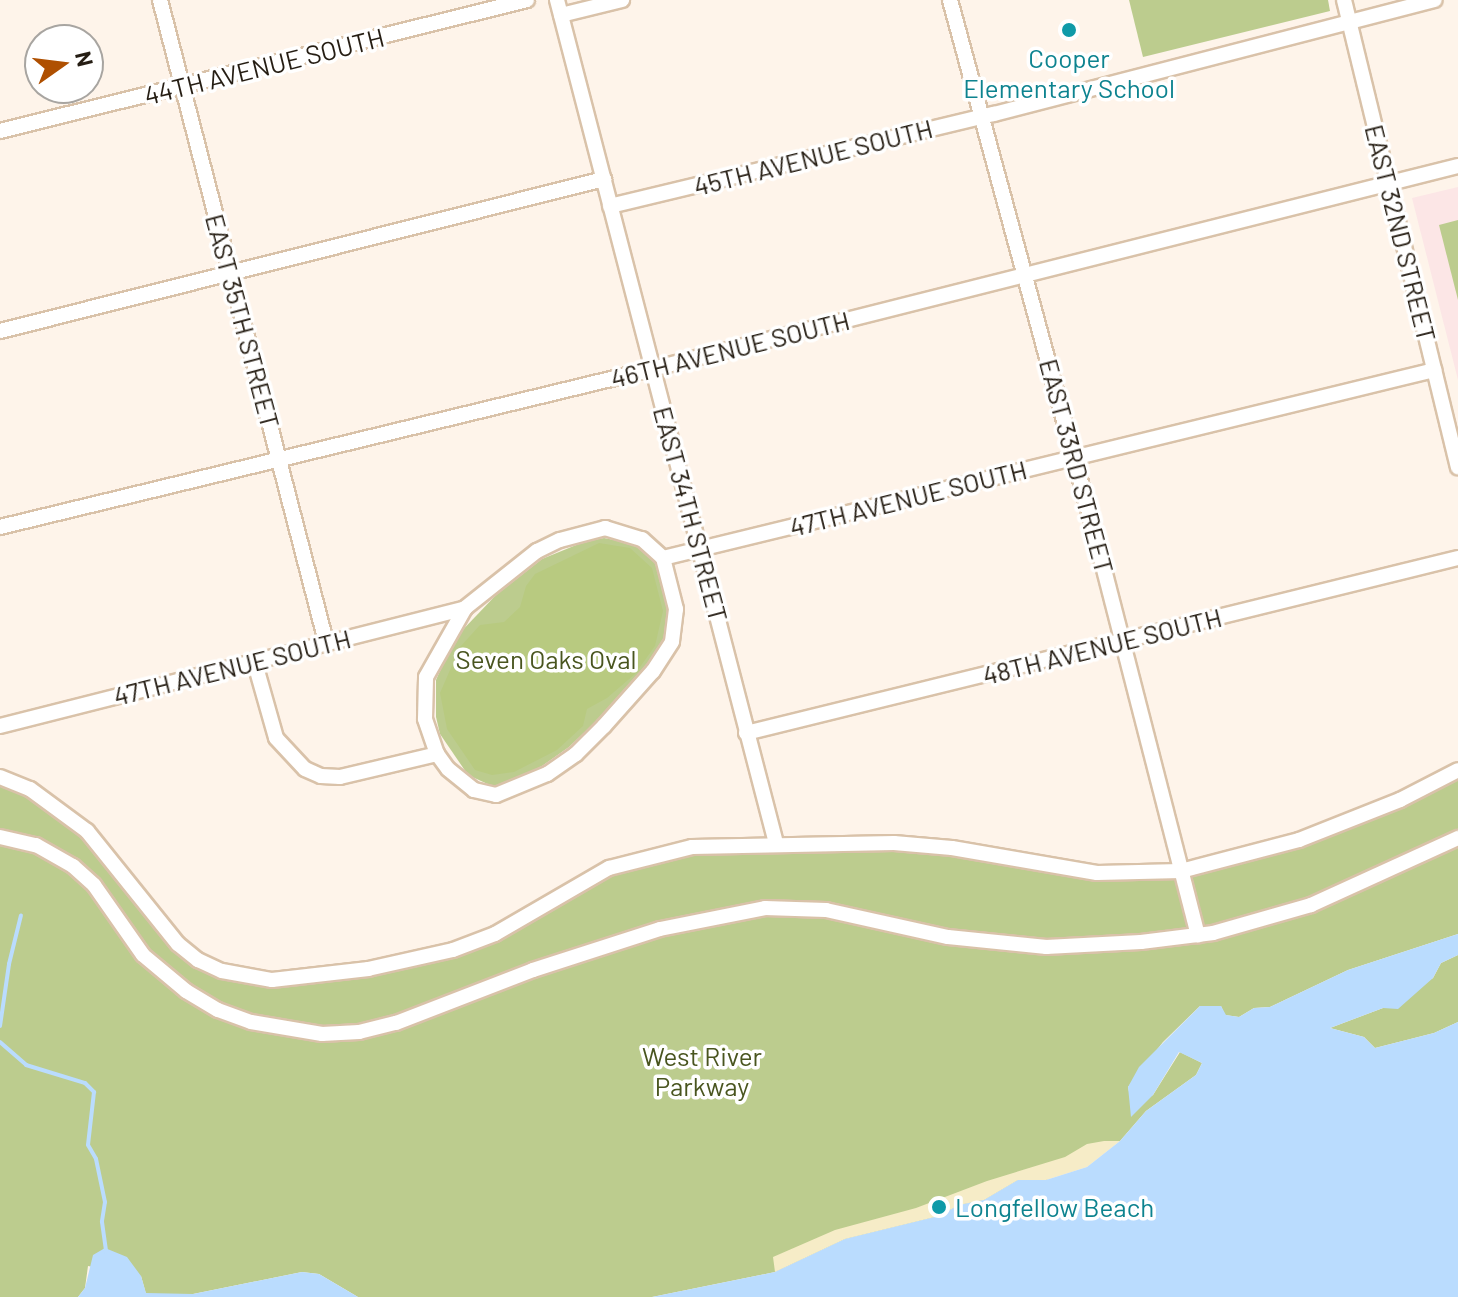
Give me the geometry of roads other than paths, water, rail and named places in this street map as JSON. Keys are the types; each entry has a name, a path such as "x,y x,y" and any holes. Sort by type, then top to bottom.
{"street":[{"name":"EAST 35TH STREET","path":"160,0 326,642"},
{"name":"44TH AVENUE SOUTH","path":"0,131 527,0"},
{"name":"EAST 34TH STREET","path":"557,0 776,843"},
{"path":"561,15 622,0"},
{"name":"EAST 33RD STREET","path":"950,0 1123,640 1198,935"},
{"name":"EAST 32ND STREET","path":"1344,0 1458,467"},
{"name":"45TH AVENUE SOUTH","path":"610,206 981,117 1337,28 1349,21 1434,0"},
{"name":"46TH AVENUE SOUTH","path":"0,527 652,369 1458,166"},
{"path":"0,331 604,179"},
{"name":"47TH AVENUE SOUTH","path":"663,558 1434,370"},
{"path":"605,528 632,534 663,558 676,609 672,642 630,699 576,754 547,774 496,795 474,790 460,780 437,754 425,719 426,677 465,608 537,551 585,533 605,528"},
{"name":"48TH AVENUE SOUTH","path":"746,733 1458,558"},
{"name":"47TH AVENUE SOUTH","path":"0,726 465,608"},
{"path":"254,660 276,738 305,769 321,776 340,777 437,754"},
{"path":"0,777 30,789 87,831 178,944 198,960 222,971 272,980 368,969 453,950 495,934 609,868 650,855 692,847 894,843 952,848 1097,873 1181,871 1299,840 1389,804 1458,770"},
{"path":"0,837 36,845 73,866 94,885 143,955 186,991 218,1010 251,1022 301,1033 359,1032 396,1023 533,970 660,929 765,908 826,910 948,937 1046,947 1141,942 1198,935 1311,905 1458,838"}],"water":[{"path":"1458,934 1458,955 1441,963 1433,978 1398,1009 1383,1008 1330,1028 1364,1037 1375,1048 1434,1033 1458,1022 1458,1297 652,1297 775,1272 845,1239 939,1216 959,1205 984,1200 1018,1180 1046,1180 1087,1167 1120,1141 1146,1111 1196,1075 1202,1063 1179,1052 1153,1095 1131,1117 1128,1087 1139,1067 1200,1006 1221,1006 1226,1015 1239,1017 1254,1008 1270,1007 1348,970"},
{"path":"105,1248 127,1257 141,1276 146,1293 193,1294 302,1272 319,1274 358,1297 78,1297 85,1288 93,1255"}],"waterway":[{"path":"0,1026 9,964 21,915"},
{"path":"0,1042 26,1065 85,1083 94,1092 88,1145 96,1159 105,1202 102,1222 106,1252"}],"place":[{"name":"Cooper Elementary School","path":"1069,30"},
{"name":"Longfellow Beach","path":"939,1207"}],"park label":[{"name":"Seven Oaks Oval","path":"546,659"},
{"name":"West River Parkway","path":"702,1071"}]}
